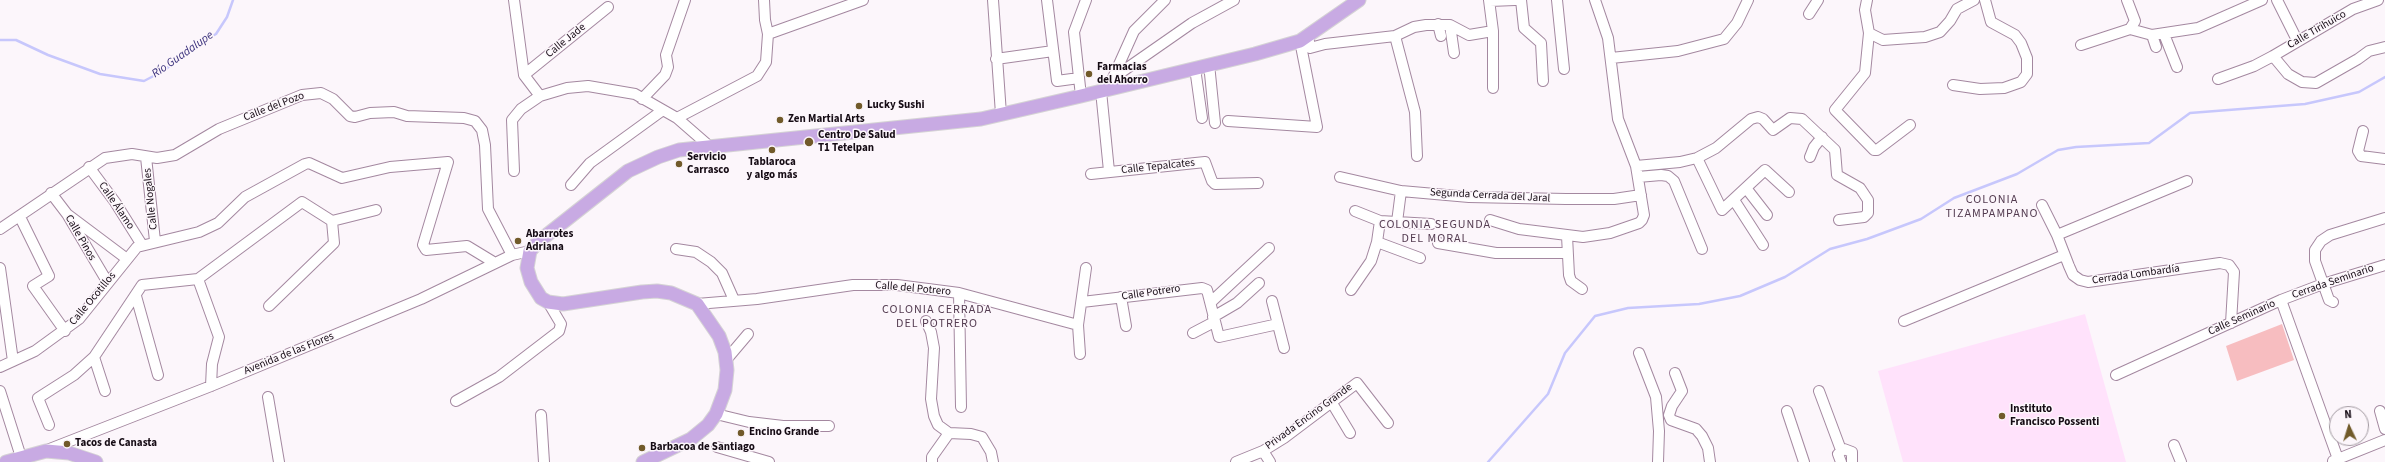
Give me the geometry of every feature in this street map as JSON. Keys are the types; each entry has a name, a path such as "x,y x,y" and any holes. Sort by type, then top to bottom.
{"main road":[{"path":"643,462 691,439 708,425 716,414 725,390 726,360 719,336 697,304 671,293 657,291 563,304 548,302 542,298 531,282 527,268 530,251 628,171 665,154 708,146 981,119 1081,96 1108,86 1195,68 1304,38 1359,0"},
{"path":"6,462 46,451 70,458 96,462"}],"street":[{"path":"514,0 524,75 540,96"},
{"path":"642,99 665,75 668,67 666,55 685,0"},
{"path":"677,118 757,76 766,62 768,34 764,20 764,0"},
{"path":"768,34 863,0"},
{"path":"994,0 996,59 1001,114"},
{"path":"1047,0 1056,80 1079,78"},
{"path":"1081,96 1074,32 1086,0"},
{"path":"1109,172 1108,86 1134,31 1166,0"},
{"path":"1108,86 1192,22 1234,0"},
{"path":"1493,88 1493,32 1489,1 1515,0"},
{"path":"1521,0 1524,28 1541,43 1543,81"},
{"path":"1557,0 1564,69"},
{"path":"1490,220 1519,229 1583,237 1610,233 1639,223 1644,215 1636,166 1618,119 1608,38 1595,0"},
{"path":"1611,58 1678,51 1724,39 1737,23 1748,0"},
{"path":"1809,14 1818,0"},
{"path":"1867,0 1865,10 1869,33 1865,73 1835,110 1874,150 1880,150 1910,125"},
{"path":"1869,33 1883,40 1925,37 1940,32 1950,22 1957,9 1974,0"},
{"path":"1953,85 1980,89 1998,89 2021,82 2027,74 2027,58 2015,35 1991,22 1985,0"},
{"path":"2127,0 2135,21 2130,29"},
{"path":"2081,45 2130,29 2152,35 2198,28 2262,0"},
{"path":"2277,0 2297,40"},
{"name":"Calle Tirihuico","path":"2218,80 2254,66 2353,9 2378,0"},
{"name":"Calle Jade","path":"524,75 608,7"},
{"path":"1304,38 1310,48 1345,41 1395,36 1414,27 1438,24 1450,25 1469,35"},
{"path":"1438,24 1441,36"},
{"path":"1450,25 1454,53"},
{"path":"1452,40 1469,35 1493,32"},
{"path":"2164,34 2177,68"},
{"path":"2152,35 2156,47"},
{"path":"1395,36 1406,70 1415,112 1417,156"},
{"path":"1228,121 1317,126 1304,38"},
{"path":"2276,54 2288,74 2302,82 2316,83 2369,51 2385,47"},
{"path":"996,59 1053,51"},
{"path":"1209,64 1215,123"},
{"path":"1195,68 1202,118"},
{"path":"514,171 512,120 521,109 540,96 567,88 588,86 634,94 677,118 708,146"},
{"name":"Calle del Pozo","path":"0,229 20,217 51,193 89,167 112,156 132,154 157,158 175,155 219,129 302,95 312,94 326,95 350,116 355,117 382,112 394,112 407,116 464,118 475,120 482,130 485,145 488,209 512,255"},
{"path":"571,185 590,164 663,110"},
{"path":"1636,166 1680,162 1697,158 1716,148 1751,119 1758,117 1763,119 1773,130 1790,118 1802,119 1822,137 1837,154 1837,175 1860,188 1870,206 1868,213 1864,217 1839,220"},
{"path":"2363,131 2358,151 2361,156 2385,159"},
{"path":"1810,157 1814,147 1822,137"},
{"name":"Calle Nogales","path":"146,157 155,241"},
{"path":"1697,158 1721,209 1724,210 1766,169 1789,192"},
{"path":"139,246 155,241 199,232 218,223 244,197 305,164 309,163 342,178 390,167 448,162 423,245 426,250 467,246 495,263"},
{"name":"Calle Tepalcates","path":"1091,174 1205,162 1213,183 1258,183"},
{"name":"Calle Álamo","path":"89,167 115,202 139,246"},
{"path":"1638,177 1661,175 1668,176 1674,181 1702,249"},
{"name":"Segunda Cerrada del Jaral","path":"1340,178 1401,191 1469,196 1614,199 1641,196"},
{"path":"2057,235 2186,181"},
{"path":"1746,188 1767,215"},
{"path":"1397,222 1401,191"},
{"name":"Calle Pinos","path":"51,193 67,214 108,283"},
{"path":"1734,200 1763,245"},
{"path":"49,425 38,398 74,375 94,357 142,285 198,279 302,202 332,221 376,210"},
{"name":"Cerrada Lombardía","path":"2042,205 2057,235 2073,275 2088,282 2220,263 2229,265 2234,272 2231,323"},
{"path":"1355,211 1380,221 1431,224"},
{"path":"67,214 127,259"},
{"path":"20,217 49,276 33,286 65,331"},
{"path":"2333,302 2329,300 2315,261 2316,250 2321,241 2330,235 2385,218"},
{"path":"269,306 334,244 332,221"},
{"path":"1351,290 1371,261 1378,242 1380,221"},
{"path":"1567,236 1566,253 1571,281 1582,289"},
{"path":"1378,242 1420,258"},
{"path":"1438,243 1496,252 1566,253"},
{"name":"Calle Ocotillos","path":"0,367 35,351 65,331 79,319 139,246"},
{"path":"1269,248 1211,302 1214,319 1220,337 1278,324"},
{"path":"676,249 696,252 711,262 722,274 734,300"},
{"name":"Avenida de las Flores","path":"46,451 211,386 422,299 512,255 530,251"},
{"path":"1904,321 2064,255"},
{"name":"Cerrada Seminario","path":"2281,300 2323,284 2385,265"},
{"path":"0,268 13,361"},
{"path":"1080,354 1078,325 1086,268"},
{"path":"198,279 219,336 212,364 211,386"},
{"path":"1193,334 1237,303 1259,283"},
{"name":"Calle del Potrero","path":"697,304 789,295 853,285 897,285 959,293 1078,325"},
{"name":"Calle Potrero","path":"1082,302 1202,288 1207,290 1211,302"},
{"path":"959,293 961,407"},
{"path":"136,296 158,375"},
{"path":"1121,297 1126,326"},
{"name":"Calle Seminario","path":"2116,375 2281,300 2335,461"},
{"path":"1272,301 1284,348"},
{"path":"456,401 481,389 547,342 559,331 560,324 548,302"},
{"path":"926,321 931,332 934,348 931,399 934,416 938,425 949,433 971,434 982,437 989,447 993,462"},
{"path":"726,360 748,334"},
{"path":"1639,353 1656,397 1659,431 1657,461"},
{"path":"94,357 105,391"},
{"path":"1676,372 1682,391 1672,406 1669,415 1671,420 1696,429 1702,436 1708,448 1710,462"},
{"name":"Privada Encino Grande","path":"1236,462 1263,451 1284,438 1357,383 1388,423"},
{"path":"0,391 21,457"},
{"path":"1819,391 1841,450 1838,458 1841,462"},
{"path":"268,397 279,462"},
{"path":"1332,403 1350,433"},
{"path":"1787,410 1804,462"},
{"path":"2380,411 2385,429"},
{"path":"716,414 749,422 783,426 829,426"},
{"path":"541,415 544,462"},
{"path":"932,462 932,457 949,433"},
{"path":"2335,461 2385,440"},
{"path":"2174,445 2180,462"},
{"path":"717,447 769,462"},
{"path":"1841,450 1847,449 1852,452 1851,462"},
{"path":"1263,451 1270,462"}],"shaded area":[{"name":"Instituto Francisco Possenti","path":"2085,314 2126,462 1903,462 1878,371"},
{"path":"2282,324 2294,360 2237,381 2226,346"}],"waterway":[{"name":"Río Guadalupe","path":"0,40 16,40 48,55 100,74 144,81 165,70 185,52 216,34 227,17 233,0"},
{"path":"1488,462 1548,394 1565,353 1595,316 1628,308 1699,304 1740,296 1785,277 1830,249 1867,239 1921,219 1954,198 2017,174 2058,150 2076,147 2149,143 2190,113 2305,104 2359,92 2385,77"}],"place":[{"name":"Farmacias del Ahorro","path":"1089,74"},
{"name":"Lucky Sushi","path":"859,106"},
{"name":"Zen Martial Arts","path":"780,120"},
{"name":"Centro De Salud T1 Tetelpan","path":"809,142"},
{"name":"Tablaroca y algo más","path":"772,150"},
{"name":"Servicio Carrasco","path":"679,164"},
{"name":"Abarrotes Adriana","path":"518,241"},
{"name":"Instituto Francisco Possenti","path":"2002,416"},
{"name":"Encino Grande","path":"741,433"},
{"name":"Tacos de Canasta","path":"67,444"},
{"name":"Barbacoa de Santiago","path":"642,448"}],"district":[{"name":"COLONIA TIZAMPAMPANO","path":"1992,207"},
{"name":"COLONIA SEGUNDA DEL MORAL","path":"1435,232"},
{"name":"COLONIA CERRADA DEL POTRERO","path":"937,317"}]}
